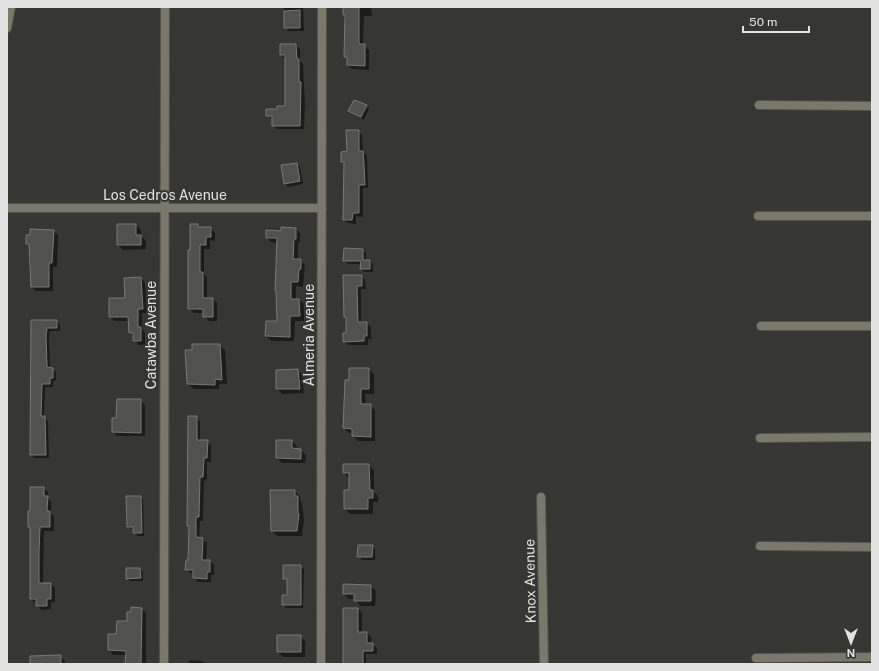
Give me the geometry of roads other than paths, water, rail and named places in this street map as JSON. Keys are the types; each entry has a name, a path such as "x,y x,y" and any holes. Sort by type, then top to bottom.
{"street":[{"name":"Catawba Avenue","path":"164,664 165,7"},
{"name":"Almeria Avenue","path":"322,7 322,664"},
{"path":"7,28 9,11"},
{"path":"759,105 872,106"},
{"name":"Los Cedros Avenue","path":"7,208 322,208"},
{"path":"758,216 872,216"},
{"path":"761,326 872,326"},
{"path":"760,438 872,437"},
{"name":"Knox Avenue","path":"541,497 544,664"},
{"path":"760,546 872,547"},
{"path":"756,658 872,657"}]}
